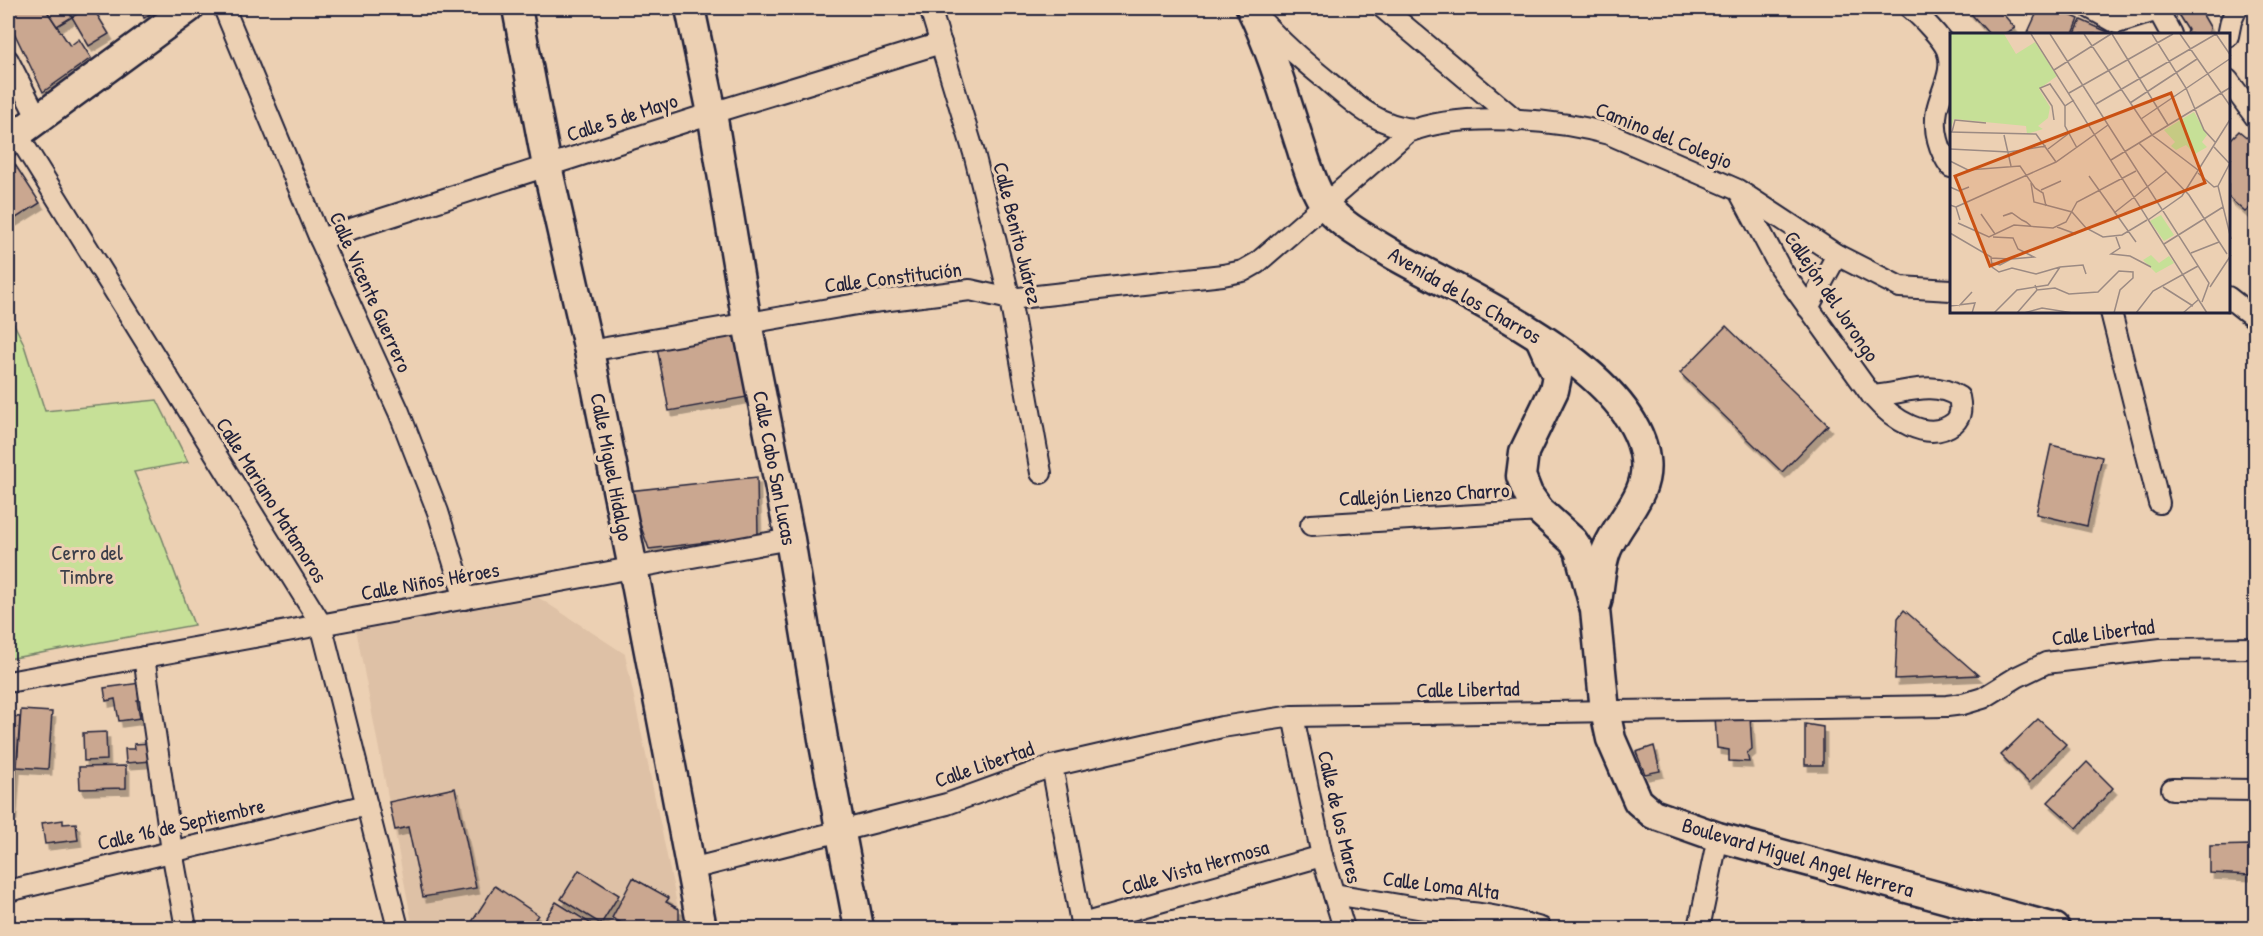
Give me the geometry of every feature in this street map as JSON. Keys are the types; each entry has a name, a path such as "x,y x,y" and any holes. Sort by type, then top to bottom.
{"main road":[{"path":"21,131 189,8"},
{"name":"Calle Miguel Hidalgo","path":"516,8 547,166 589,351 633,568 702,928"},
{"name":"Calle Cabo San Lucas","path":"690,8 712,113 747,323 790,540 821,727 859,928"},
{"name":"Avenida de los Charros","path":"1251,8 1265,38 1310,172 1325,206 1364,237 1507,315 1574,359 1610,394 1638,432 1645,460 1643,485 1633,507 1605,553 1596,610"},
{"path":"1540,338 1557,376 1554,390 1524,452 1521,476 1528,494 1540,511"},
{"name":"Avenida de los Charros","path":"1540,511 1573,541 1579,550 1596,610 1605,711"},
{"name":"Boulevard Miguel Angel Herrera","path":"1605,711 1611,740 1638,801 1653,814 1718,837 2055,928"}],"street":[{"name":"Calle Vicente Guerrero","path":"224,8 320,239 399,412 438,512 465,599"},
{"name":"Calle Benito Juárez","path":"930,8 974,153 1010,299 1041,473"},
{"path":"1251,8 1282,42 1359,108 1385,122 1416,129"},
{"path":"1383,8 1517,121"},
{"path":"1910,8 1921,16 1947,50 1949,66 1946,86 1937,111 1937,145 1950,165"},
{"path":"2090,8 2117,23 2158,10 2170,33"},
{"name":"Calle 5 de Mayo","path":"320,239 712,113 940,43"},
{"name":"Calle Mariano Matamoros","path":"8,60 21,131 321,624 398,928"},
{"path":"2230,81 2256,118"},
{"name":"Camino del Colegio","path":"1325,206 1401,137 1416,129 1444,123 1517,121 1570,125 1609,134 1738,190 1837,255 1900,287 1950,290"},
{"name":"Callejón del Jorongo","path":"1738,190 1780,268 1872,396"},
{"name":"Calle Constitución","path":"589,351 857,304 970,290 1010,299 1224,275 1243,271 1257,263 1325,206"},
{"path":"1808,308 1837,255"},
{"path":"2230,298 2256,319"},
{"path":"2112,314 2159,503"},
{"name":"Callejón Lienzo Charro","path":"1311,525 1540,511"},
{"name":"Calle Niños Héroes","path":"8,682 790,540"},
{"name":"Calle Libertad","path":"691,869 947,804 1052,766 1222,727 1293,716 1962,704 1983,698 2017,677 2046,663 2161,649 2256,648"},
{"path":"144,657 172,851 186,928"},
{"name":"Calle de los Mares","path":"1293,716 1322,856 1344,928"},
{"path":"1052,766 1082,926"},
{"path":"2172,789 2256,790"},
{"name":"Calle 16 de Septiembre","path":"8,891 367,805"},
{"path":"1699,928 1718,837"},
{"name":"Calle Vista Hermosa","path":"1082,926 1322,856"},
{"name":"Calle Loma Alta","path":"1334,894 1435,911 1451,910 1502,916 1541,928"}],"shaded area":[{"path":"533,594 625,654 682,928 413,928 356,629"}],"green space":[{"name":"Cerro del Timbre","path":"8,312 23,342 45,411 157,400 188,462 134,472 162,538 194,625 8,659"}],"building":[{"path":"14,8 45,8 70,46 79,39 91,58 43,92 8,20 8,12"},
{"path":"45,8 61,10 66,8 72,17 57,26"},
{"path":"87,8 93,8 109,34 89,46 72,17"},
{"path":"140,8 159,8 144,18"},
{"path":"1966,8 1998,8 2015,28 2006,33 1988,33"},
{"path":"2039,8 2054,8 2079,19 2073,33 2028,32"},
{"path":"2110,8 2125,8 2116,15"},
{"path":"2174,8 2199,8 2210,27 2209,33 2187,33 2188,30"},
{"path":"2081,20 2110,33 2075,33"},
{"path":"2239,131 2256,145 2256,203 2245,212 2230,199 2230,140"},
{"path":"12,160 40,203 13,220 8,211 8,163"},
{"path":"1726,326 1828,425 1782,472 1680,373"},
{"path":"735,328 747,397 669,411 656,342"},
{"path":"2051,445 2102,457 2087,526 2036,514"},
{"path":"757,477 758,536 649,549 628,491"},
{"path":"1904,610 1978,675 1895,679 1898,618"},
{"path":"140,683 143,699 137,700 140,718 119,721 115,699 106,701 104,688"},
{"path":"21,710 52,712 48,769 17,767"},
{"path":"8,716 20,717 13,814 8,813"},
{"path":"1715,716 1750,717 1752,749 1747,753 1749,762 1729,761 1729,750 1717,748"},
{"path":"2038,719 2066,744 2029,783 2001,755"},
{"path":"1805,724 1823,727 1823,765 1805,765"},
{"path":"106,732 107,760 84,761 83,733"},
{"path":"151,743 152,761 126,763 125,749 135,749 134,744"},
{"path":"1654,746 1660,771 1645,774 1636,752"},
{"path":"2087,762 2113,788 2077,828 2048,802"},
{"path":"126,766 126,788 80,789 79,767"},
{"path":"455,788 476,888 423,897 408,827 395,830 389,802"},
{"path":"63,820 63,824 76,823 78,840 45,844 42,823"},
{"path":"2250,845 2251,875 2210,873 2210,846"},
{"path":"579,870 619,895 601,924 561,899"},
{"path":"633,878 669,898 666,902 679,909 679,919 674,928 631,928 612,918"},
{"path":"495,886 538,915 529,928 468,928"},
{"path":"556,902 598,928 539,928"}]}
